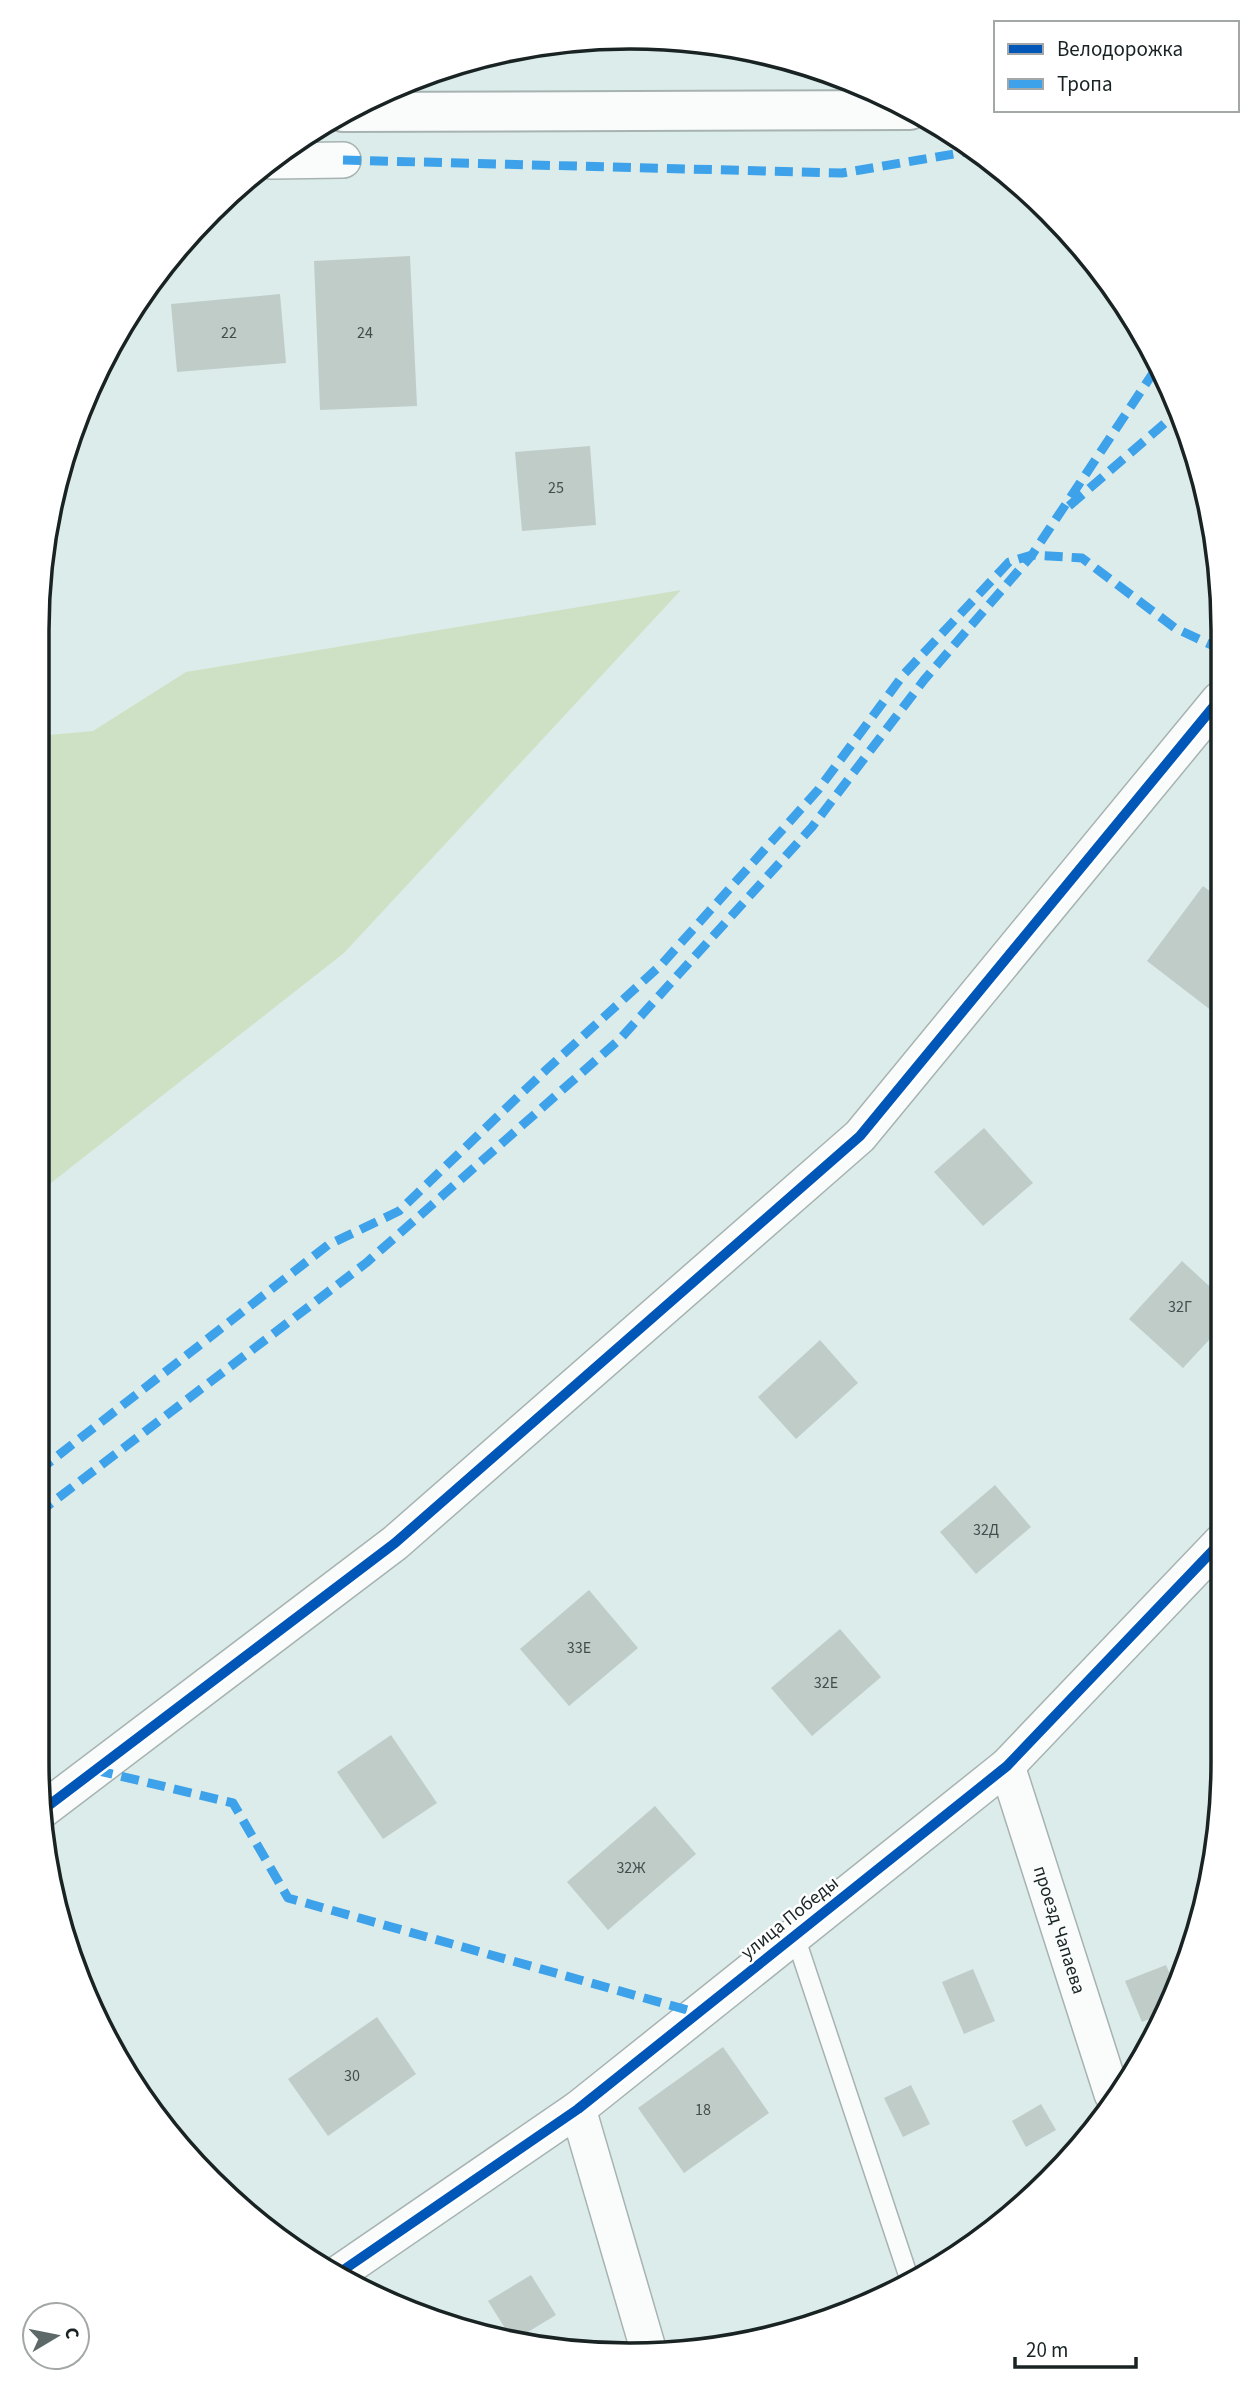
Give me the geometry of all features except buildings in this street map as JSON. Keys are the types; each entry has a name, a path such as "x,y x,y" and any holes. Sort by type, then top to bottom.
{"main road":[{"path":"368,112 889,110"}],"street":[{"path":"288,161 343,160"},
{"path":"50,1803 395,1544 860,1136 1211,710"},
{"name":"улица Победы","path":"346,2268 578,2109 1007,1766 1211,1552"},
{"name":"проезд Чапаева","path":"1007,1766 1110,2089"},
{"path":"578,2109 646,2343"}],"lane":[{"path":"795,1936 908,2272"}],"green space":[{"path":"681,590 344,953 49,1185 49,735 93,731 186,672"}],"marked path":[{"path":"343,160 842,173 961,153"},
{"path":"49,1505 366,1263 620,1039 812,827 924,680 1032,555 1152,375"},
{"path":"1069,506 1171,418"},
{"path":"49,1463 328,1245 399,1211 546,1070 662,964 818,790 904,674 1009,562 1032,555 1082,558 1175,628 1211,645"},
{"path":"95,1770 233,1803 288,1898 698,2013"}],"cycle path":[{"path":"50,1804 395,1543 860,1136 1211,710"},
{"path":"346,2268 578,2109 1007,1766 1211,1552"}]}
